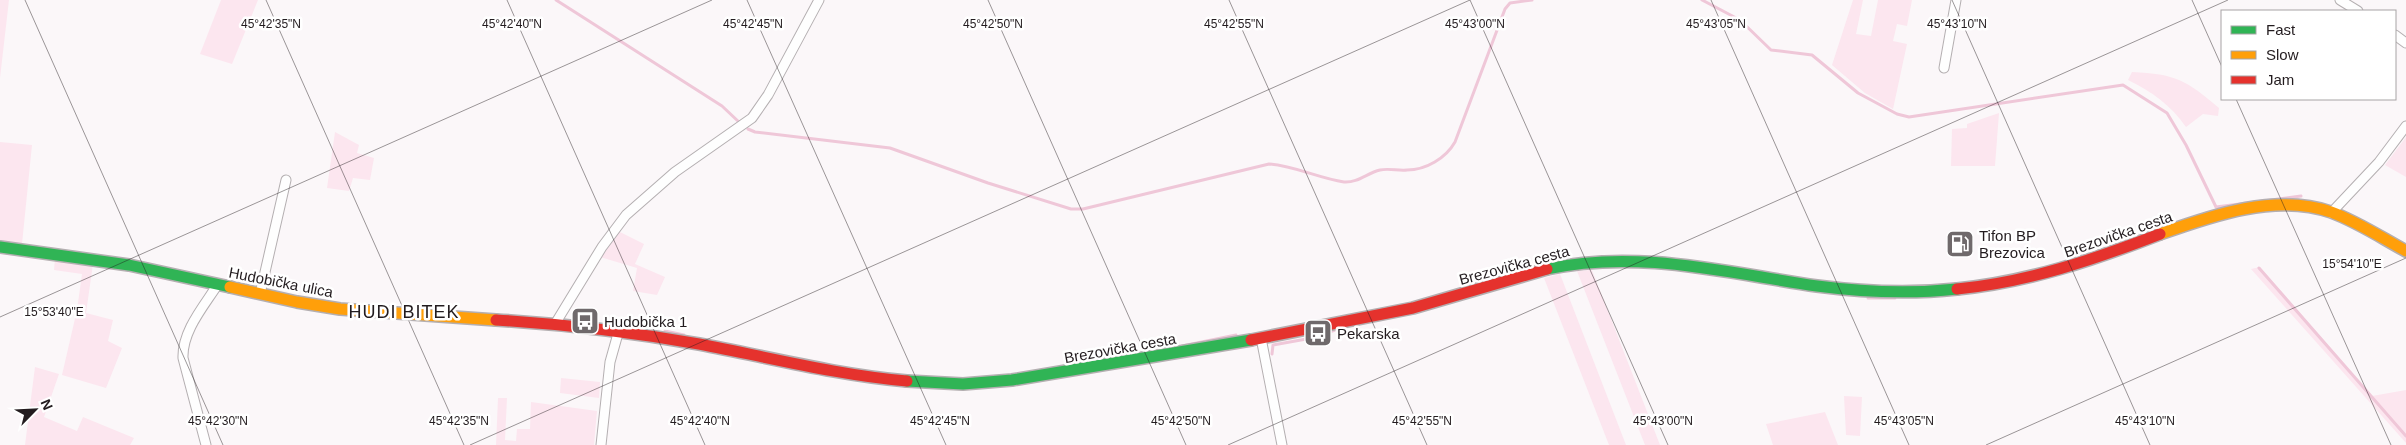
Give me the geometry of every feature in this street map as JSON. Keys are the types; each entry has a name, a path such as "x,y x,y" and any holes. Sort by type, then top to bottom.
{"main road":[{"name":"Brezovička cesta","path":"619,330 844,372 900,380 957,384 1021,380 1261,338 1416,307 1516,277 1574,264 1626,260 1660,261 1732,270 1848,290 1925,292 1987,285 2036,275 2084,263 2212,217 2228,213 2296,205 2316,207 2331,213 2406,251"},
{"name":"Hudobička ulica","path":"0,247 121,263 260,294 344,309 619,330"}],"street":[{"path":"555,324 602,246 626,215 675,172 752,118 768,95 819,0"},
{"path":"1944,68 1956,0"},
{"path":"2340,0 2356,10"},
{"path":"2331,213 2379,162 2406,126"},
{"path":"260,294 286,180"},
{"path":"206,445 183,348 196,319 218,284"},
{"path":"601,445 610,362 619,330"},
{"path":"1261,338 1282,445"}],"shaded area":[{"path":"0,0 9,0 0,78"},
{"path":"221,0 258,0 232,64 200,54"},
{"path":"1853,0 1863,0 1856,34 1871,36 1878,0 1912,0 1907,26 1897,24 1893,41 1907,44 1893,109 1865,93 1832,65"},
{"path":"2132,72 2160,75 2180,80 2198,91 2219,108 2218,116 2203,114 2186,127 2174,112 2160,100 2128,80"},
{"path":"1999,113 1995,166 1951,166 1952,129 1967,128 1967,124"},
{"path":"335,132 359,145 357,153 374,158 370,180 353,178 349,191 327,188"},
{"path":"2406,137 2406,177 2385,165"},
{"path":"0,142 32,145 22,244 0,241"},
{"path":"618,231 644,244 635,264 665,277 657,295 633,291 637,268 600,257"},
{"path":"55,258 93,264 86,313 113,320 108,341 122,348 106,388 62,375 77,310 82,274 54,270"},
{"path":"2260,267 2372,396 2406,390 2406,443 2251,269"},
{"path":"1592,270 1660,445 1645,445 1577,271"},
{"path":"1560,274 1626,445 1609,445 1544,278"},
{"path":"35,367 59,374 44,417 77,431 83,417 134,438 130,445 25,445"},
{"path":"561,378 600,382 599,398 560,393"},
{"path":"1844,396 1862,397 1860,436 1846,435"},
{"path":"498,398 507,398 505,440 516,441 517,429 530,429 531,402 597,411 594,445 496,445"},
{"path":"1825,412 1838,445 1773,445 1766,424"}],"waterway":[{"path":"556,0 722,106 740,123"},
{"path":"748,129 755,132 890,148 988,183 1071,209 1083,209 1269,164 1349,182 1380,170 1421,168 1441,158 1455,142 1505,9 1510,3 1532,0"},
{"path":"1702,0 1740,20 1771,50 1812,55 1858,93 1897,114 1909,117 2123,85 2167,113 2186,145 2216,207 2301,196"},
{"path":"2259,268 2406,436"},
{"path":"1868,298 1895,298"},
{"path":"1272,354 1273,345 1312,338 1335,330"},
{"path":"665,331 684,335"},
{"path":"1182,346 1236,335"}],"traffic: fast":[{"path":"0,247 129,265 230,287"},
{"path":"1547,269 1581,263 1649,262 1682,265 1852,290 1904,292 1957,289"},
{"path":"907,381 963,384 1012,380 1251,340"}],"traffic: slow":[{"path":"2160,234 2201,220 2245,209 2289,205 2331,212 2360,225 2406,251"},
{"path":"230,287 297,302 340,309 496,320"}],"traffic: jam":[{"path":"1957,289 2009,281 2060,269 2160,234"},
{"path":"1251,340 1413,308 1547,269"},
{"path":"496,320 572,326 648,336 699,344 829,370 907,381"}],"place":[{"name":"Tifon BP Brezovica","path":"1960,244"},
{"name":"Hudobička 1","path":"585,321"},
{"name":"Pekarska","path":"1318,333"}],"district":[{"name":"HUDI BITEK","path":"404,312"}]}
